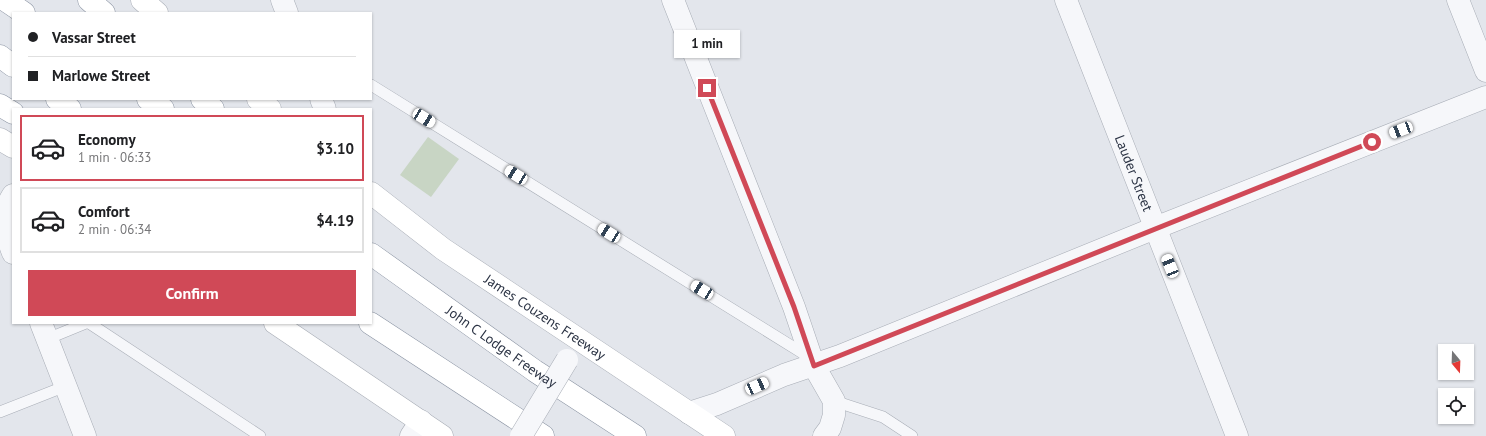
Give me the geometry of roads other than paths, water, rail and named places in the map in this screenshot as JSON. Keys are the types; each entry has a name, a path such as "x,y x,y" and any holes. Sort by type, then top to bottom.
{"main road":[{"path":"6,0 23,12"},
{"path":"89,0 103,12"},
{"path":"142,0 156,12"},
{"path":"0,56 12,65"},
{"path":"58,100 69,108"},
{"path":"149,100 161,108"},
{"path":"203,100 212,108"},
{"path":"259,100 269,108"},
{"path":"0,105 12,112"},
{"path":"0,139 12,146"},
{"name":"James Couzens Freeway","path":"372,194 443,249 724,436"},
{"path":"372,249 405,277"},
{"name":"John C Lodge Freeway","path":"372,255 535,371 635,436"},
{"path":"276,324 416,429 442,436"},
{"path":"372,324 543,436"}],"street":[{"path":"282,0 287,12"},
{"path":"673,0 791,300 813,362 834,401 834,415 830,428 824,436"},
{"name":"Lauder Street","path":"1066,0 1237,436"},
{"path":"1458,0 1486,72"},
{"path":"689,413 717,404 813,362 840,356 1155,228 1486,97"},
{"path":"12,197 5,209 3,219 5,233 12,250"},
{"path":"44,331 85,436"},
{"path":"521,436 578,339"}],"lane":[{"path":"372,86 813,362"},
{"path":"44,331 81,324"},
{"path":"91,324 260,436"},
{"path":"0,412 66,386"},
{"path":"834,401 883,416 912,436"}]}
